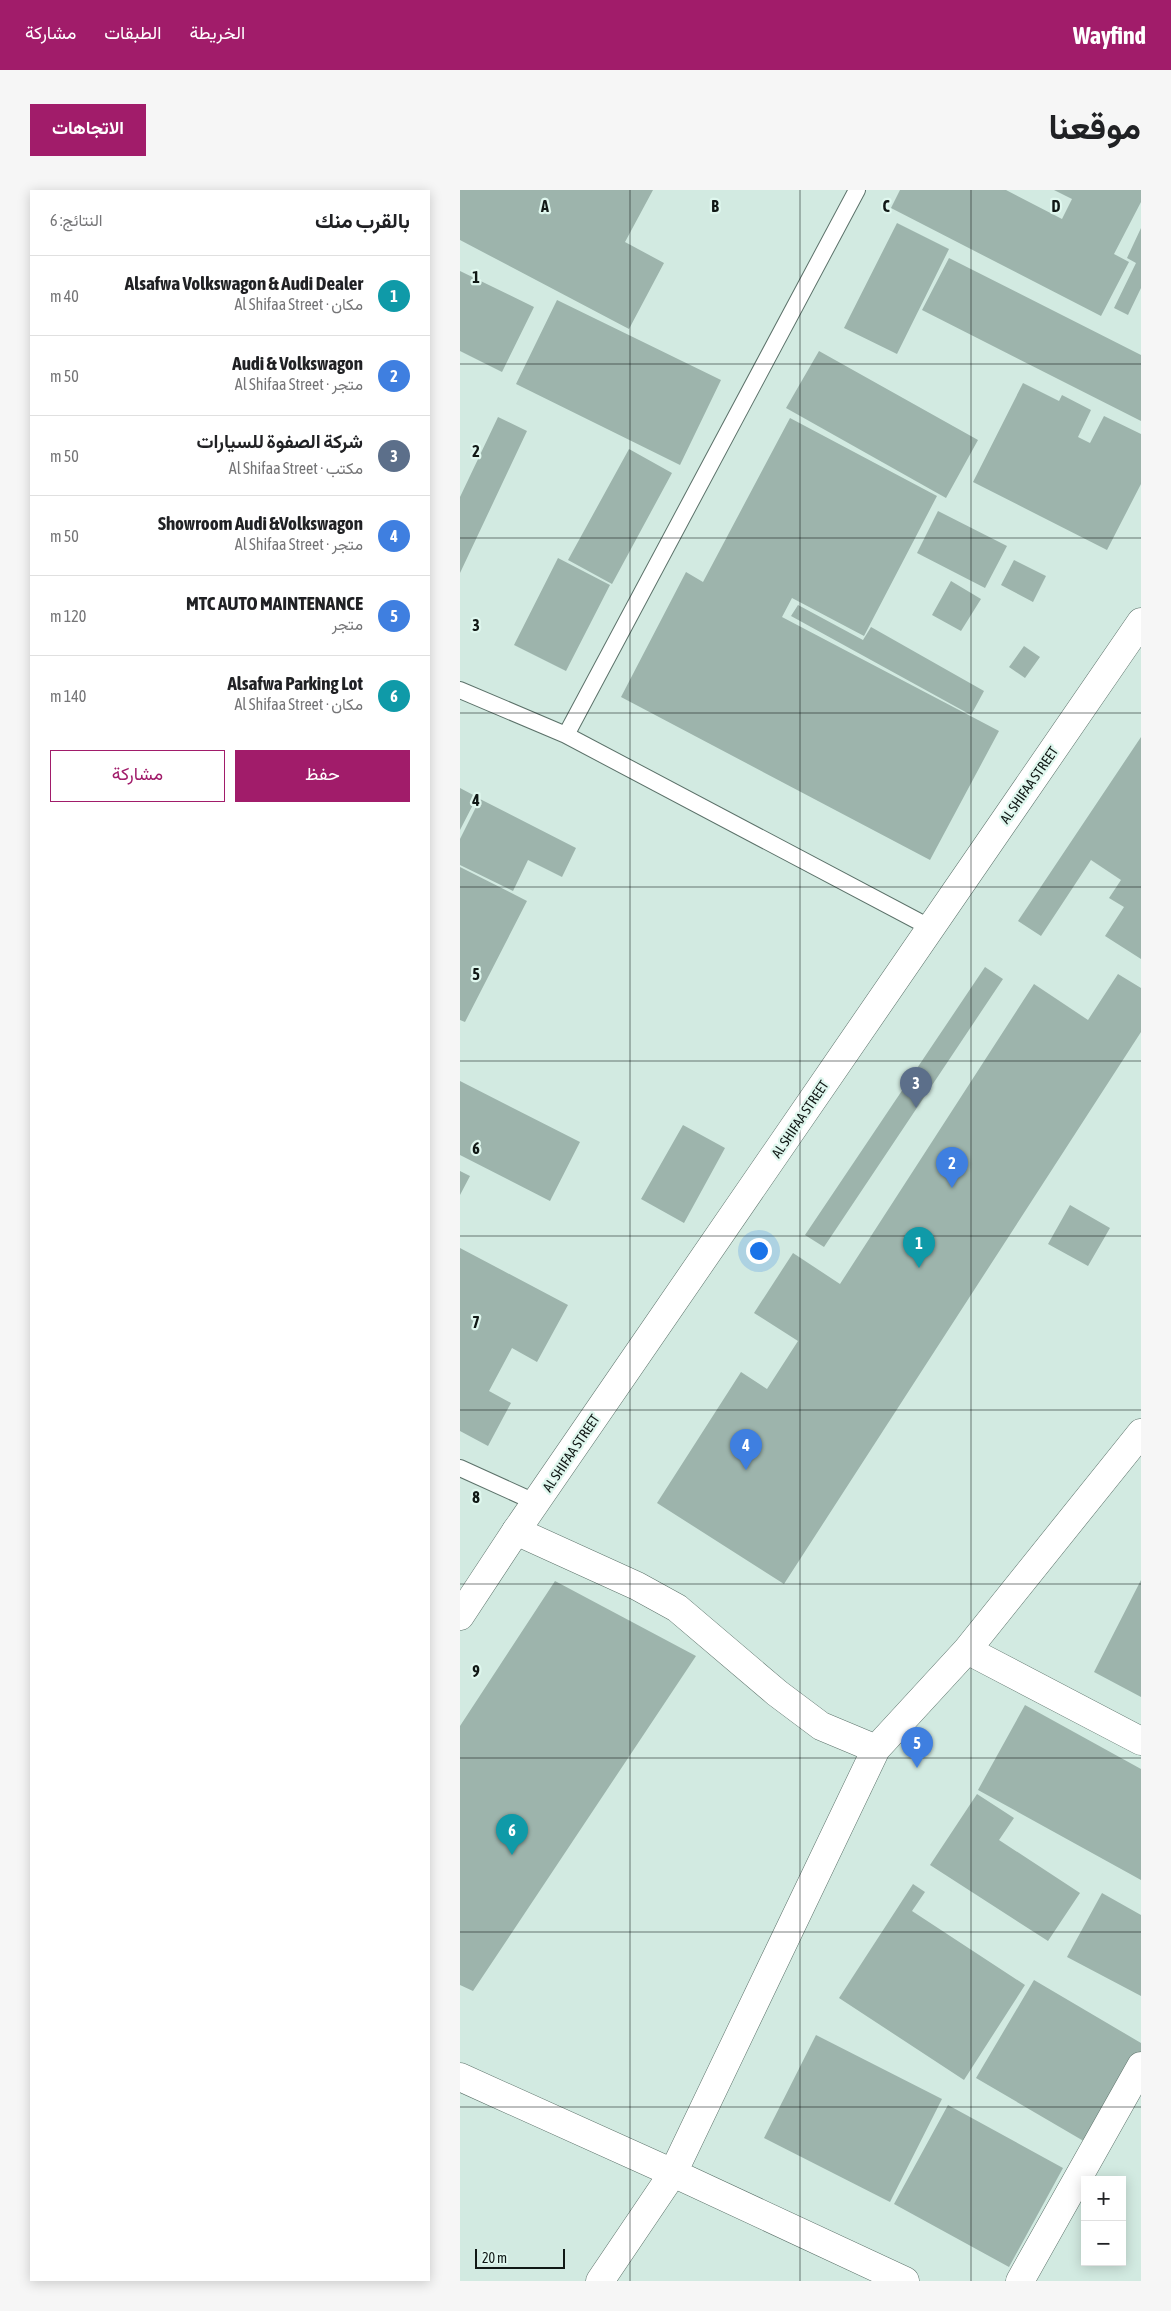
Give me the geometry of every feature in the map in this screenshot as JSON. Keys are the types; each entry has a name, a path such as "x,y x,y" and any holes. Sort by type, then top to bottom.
{"street":[{"name":"AL SHIFAA STREET","path":"460,1616 516,1531 1141,622"},
{"path":"600,2281 673,2173 876,1749 968,1650 1141,1433"},
{"path":"516,1531 637,1586 677,1608 777,1693 821,1726 876,1749"},
{"path":"968,1650 1141,1741"},
{"path":"460,2077 905,2281"},
{"path":"1020,2281 1137,2083"}],"lane":[{"path":"566,735 857,190"},
{"path":"460,690 566,735 931,928"},
{"path":"460,1468 537,1503"}],"building":[{"path":"460,190 653,190 625,242 664,263 629,329 460,240"},
{"path":"900,190 1006,190 1062,219 1072,199 1054,190 1141,190 1141,202 1114,254 1129,262 1101,316 891,208"},
{"path":"897,223 949,249 897,354 844,328"},
{"path":"1141,228 1141,288 1128,315 1114,308 1136,263 1127,258"},
{"path":"949,258 1141,355 1141,421 922,310"},
{"path":"460,271 534,307 502,372 460,351"},
{"path":"557,300 721,380 680,465 516,384"},
{"path":"819,351 978,440 946,498 786,408"},
{"path":"1023,383 1059,401 1062,395 1091,410 1078,437 1090,443 1104,416 1141,434 1141,484 1107,550 973,482"},
{"path":"498,417 527,431 460,573 460,497"},
{"path":"790,418 937,496 864,636 792,598 782,617 999,731 930,860 621,697 686,572 703,582"},
{"path":"629,449 672,473 612,584 568,560"},
{"path":"938,511 1007,546 985,588 917,553"},
{"path":"558,558 610,585 566,671 514,645"},
{"path":"1014,560 1046,576 1033,602 1001,585"},
{"path":"951,581 981,599 961,631 932,615"},
{"path":"798,605 863,640 871,627 984,691 971,715 791,616"},
{"path":"1024,646 1040,657 1025,678 1009,667"},
{"path":"1141,737 1141,959 1105,936 1124,907 1109,898 1121,880 1091,860 1041,936 1018,921"},
{"path":"460,788 477,797 460,830"},
{"path":"480,799 576,848 562,877 528,860 513,891 460,865 460,839"},
{"path":"460,867 527,901 465,1022 460,1020"},
{"path":"985,967 1003,979 824,1247 805,1235"},
{"path":"1118,974 1141,988 1141,1032 784,1584 657,1503 741,1372 767,1389 798,1341 754,1313 793,1253 840,1284 1034,984 1088,1020"},
{"path":"460,1081 580,1142 550,1201 460,1155"},
{"path":"683,1125 725,1148 684,1223 641,1199"},
{"path":"460,1171 470,1176 460,1195"},
{"path":"1070,1205 1110,1228 1088,1266 1048,1244"},
{"path":"460,1248 568,1305 537,1362 512,1348 489,1391 511,1403 488,1446 460,1431"},
{"path":"1141,1580 1141,1697 1094,1672"},
{"path":"555,1581 696,1656 473,1991 460,1985 460,1726"},
{"path":"1025,1705 1141,1769 1141,1880 978,1790"},
{"path":"977,1794 1014,1818 999,1840 1080,1893 1048,1941 930,1865"},
{"path":"913,1884 925,1892 912,1911 1025,1985 964,2080 839,1998"},
{"path":"1102,1893 1141,1915 1141,1996 1067,1957"},
{"path":"1034,1980 1141,2043 1141,2052 1087,2143 976,2078"},
{"path":"816,2035 942,2099 890,2202 764,2138"},
{"path":"948,2105 1063,2168 1009,2267 894,2204"}],"place":[{"name":"شركة الصفوة للسيارات","path":"916,1108"},
{"name":"Audi & Volkswagon","path":"952,1188"},
{"name":"Alsafwa Volkswagon & Audi Dealer","path":"919,1268"},
{"name":"Showroom Audi &Volkswagon","path":"746,1470"},
{"name":"MTC AUTO MAINTENANCE","path":"917,1768"},
{"name":"Alsafwa Parking Lot","path":"512,1855"}]}
